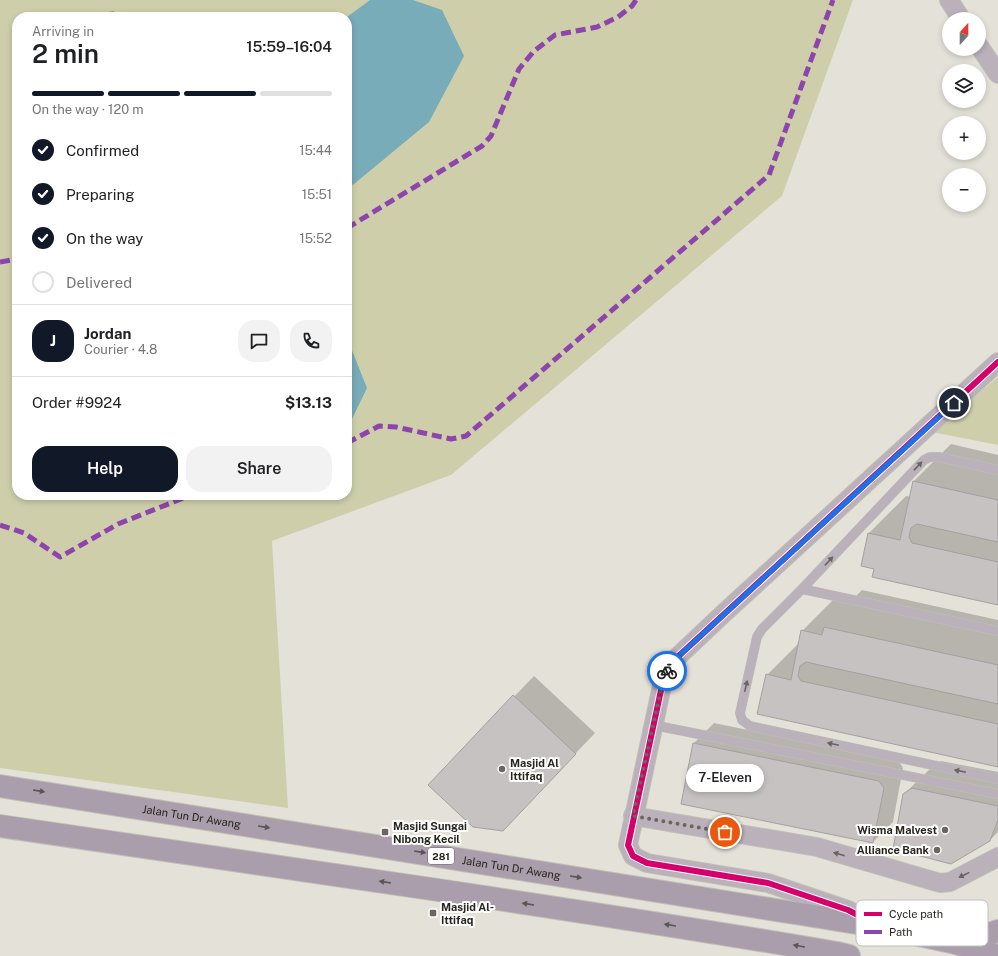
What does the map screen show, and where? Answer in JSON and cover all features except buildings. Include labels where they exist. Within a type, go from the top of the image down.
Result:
[{"type":"main road","name":"Jalan Tun Dr Awang","points":[[0,786],[856,923]]},
{"type":"main road","points":[[0,826],[140,845],[754,938],[849,956]]},
{"type":"main road","points":[[988,934],[998,931]]},
{"type":"main road","name":"Jalan Tun Dr Awang","points":[[966,946],[998,956]]},
{"type":"street","points":[[949,0],[957,12]]},
{"type":"street","points":[[986,56],[998,74]]},
{"type":"street","points":[[856,914],[848,910],[768,883],[648,863],[633,856],[628,845],[664,676],[671,663],[998,362]]},
{"type":"street","points":[[633,816],[817,847],[940,883],[950,882],[998,857]]},
{"type":"lane","points":[[998,470],[939,457],[930,457],[924,460],[762,629],[757,636],[740,713],[742,720],[750,726],[998,779]]},
{"type":"lane","points":[[802,589],[998,631]]},
{"type":"lane","points":[[653,725],[998,794]]},
{"type":"green space","points":[[0,0],[853,0],[782,196],[451,475],[272,541],[288,808],[0,768]]},
{"type":"green space","points":[[998,377],[998,445],[932,432]]},
{"type":"water","points":[[370,0],[413,0],[442,10],[464,56],[429,122],[352,185],[352,13]]},
{"type":"water","points":[[352,350],[367,388],[352,419]]},
{"type":"marked path","points":[[352,225],[482,146],[491,136],[519,69],[534,51],[555,35],[597,27],[618,17],[632,6],[636,0]]},
{"type":"marked path","points":[[352,440],[379,426],[396,427],[451,439],[466,436],[769,175],[833,0]]},
{"type":"marked path","points":[[0,262],[12,260]]},
{"type":"marked path","points":[[0,525],[24,533],[60,557],[118,524],[178,500]]},
{"type":"cycle path","points":[[856,914],[848,910],[768,883],[647,863],[633,856],[628,845],[664,676],[671,663],[998,362]]},
{"type":"way so far","points":[[667,671],[664,676],[633,816],[725,832]]},
{"type":"place","name":"Masjid Al Ittifaq","points":[[502,769]]},
{"type":"place","name":"Wisma Malvest","points":[[945,830]]},
{"type":"place","name":"Masjid Sungai Nibong Kecil","points":[[385,832]]},
{"type":"place","name":"7-Eleven","points":[[725,832]]},
{"type":"place","name":"Alliance Bank","points":[[937,850]]},
{"type":"place","name":"Masjid Al- Ittifaq","points":[[433,913]]},
{"type":"route","points":[[667,671],[671,663],[724,613],[954,403]]}]
